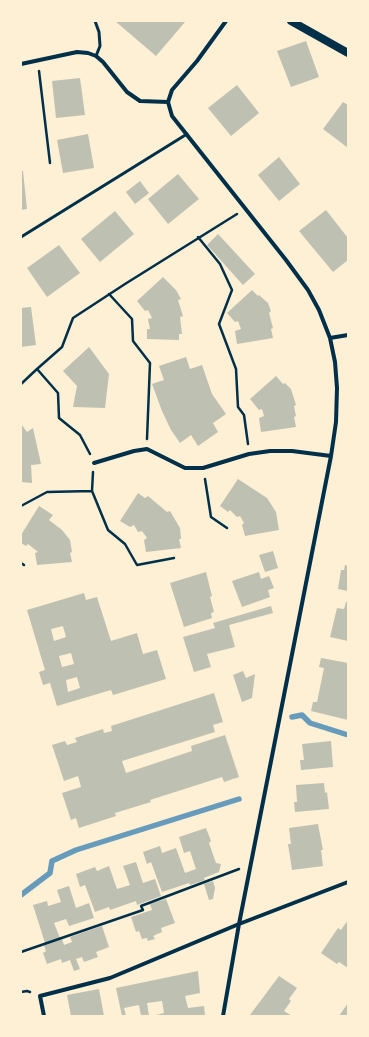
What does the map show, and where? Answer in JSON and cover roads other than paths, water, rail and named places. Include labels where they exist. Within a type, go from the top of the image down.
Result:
[{"type":"main road","points":[[291,21],[348,53]]},
{"type":"street","points":[[223,1016],[239,924],[331,456],[336,422],[337,388],[335,362],[330,338],[319,310],[308,290],[246,208],[172,116],[168,102],[172,90],[197,61],[226,21]]},
{"type":"street","points":[[21,64],[77,52],[88,53],[96,56],[103,62],[127,92],[140,101],[168,102]]},
{"type":"street","points":[[330,338],[348,334]]},
{"type":"street","points":[[94,463],[134,451],[147,449],[185,468],[203,468],[249,454],[270,451],[292,451],[331,456]]},
{"type":"street","points":[[44,1016],[40,996],[110,978],[239,924],[348,882]]},
{"type":"lane","points":[[95,21],[99,32],[100,46],[96,56]]},
{"type":"lane","points":[[21,237],[187,134]]},
{"type":"waterway","points":[[292,717],[302,715],[310,723],[348,735]]},
{"type":"waterway","points":[[21,895],[50,873],[52,861],[76,850],[239,799]]}]
